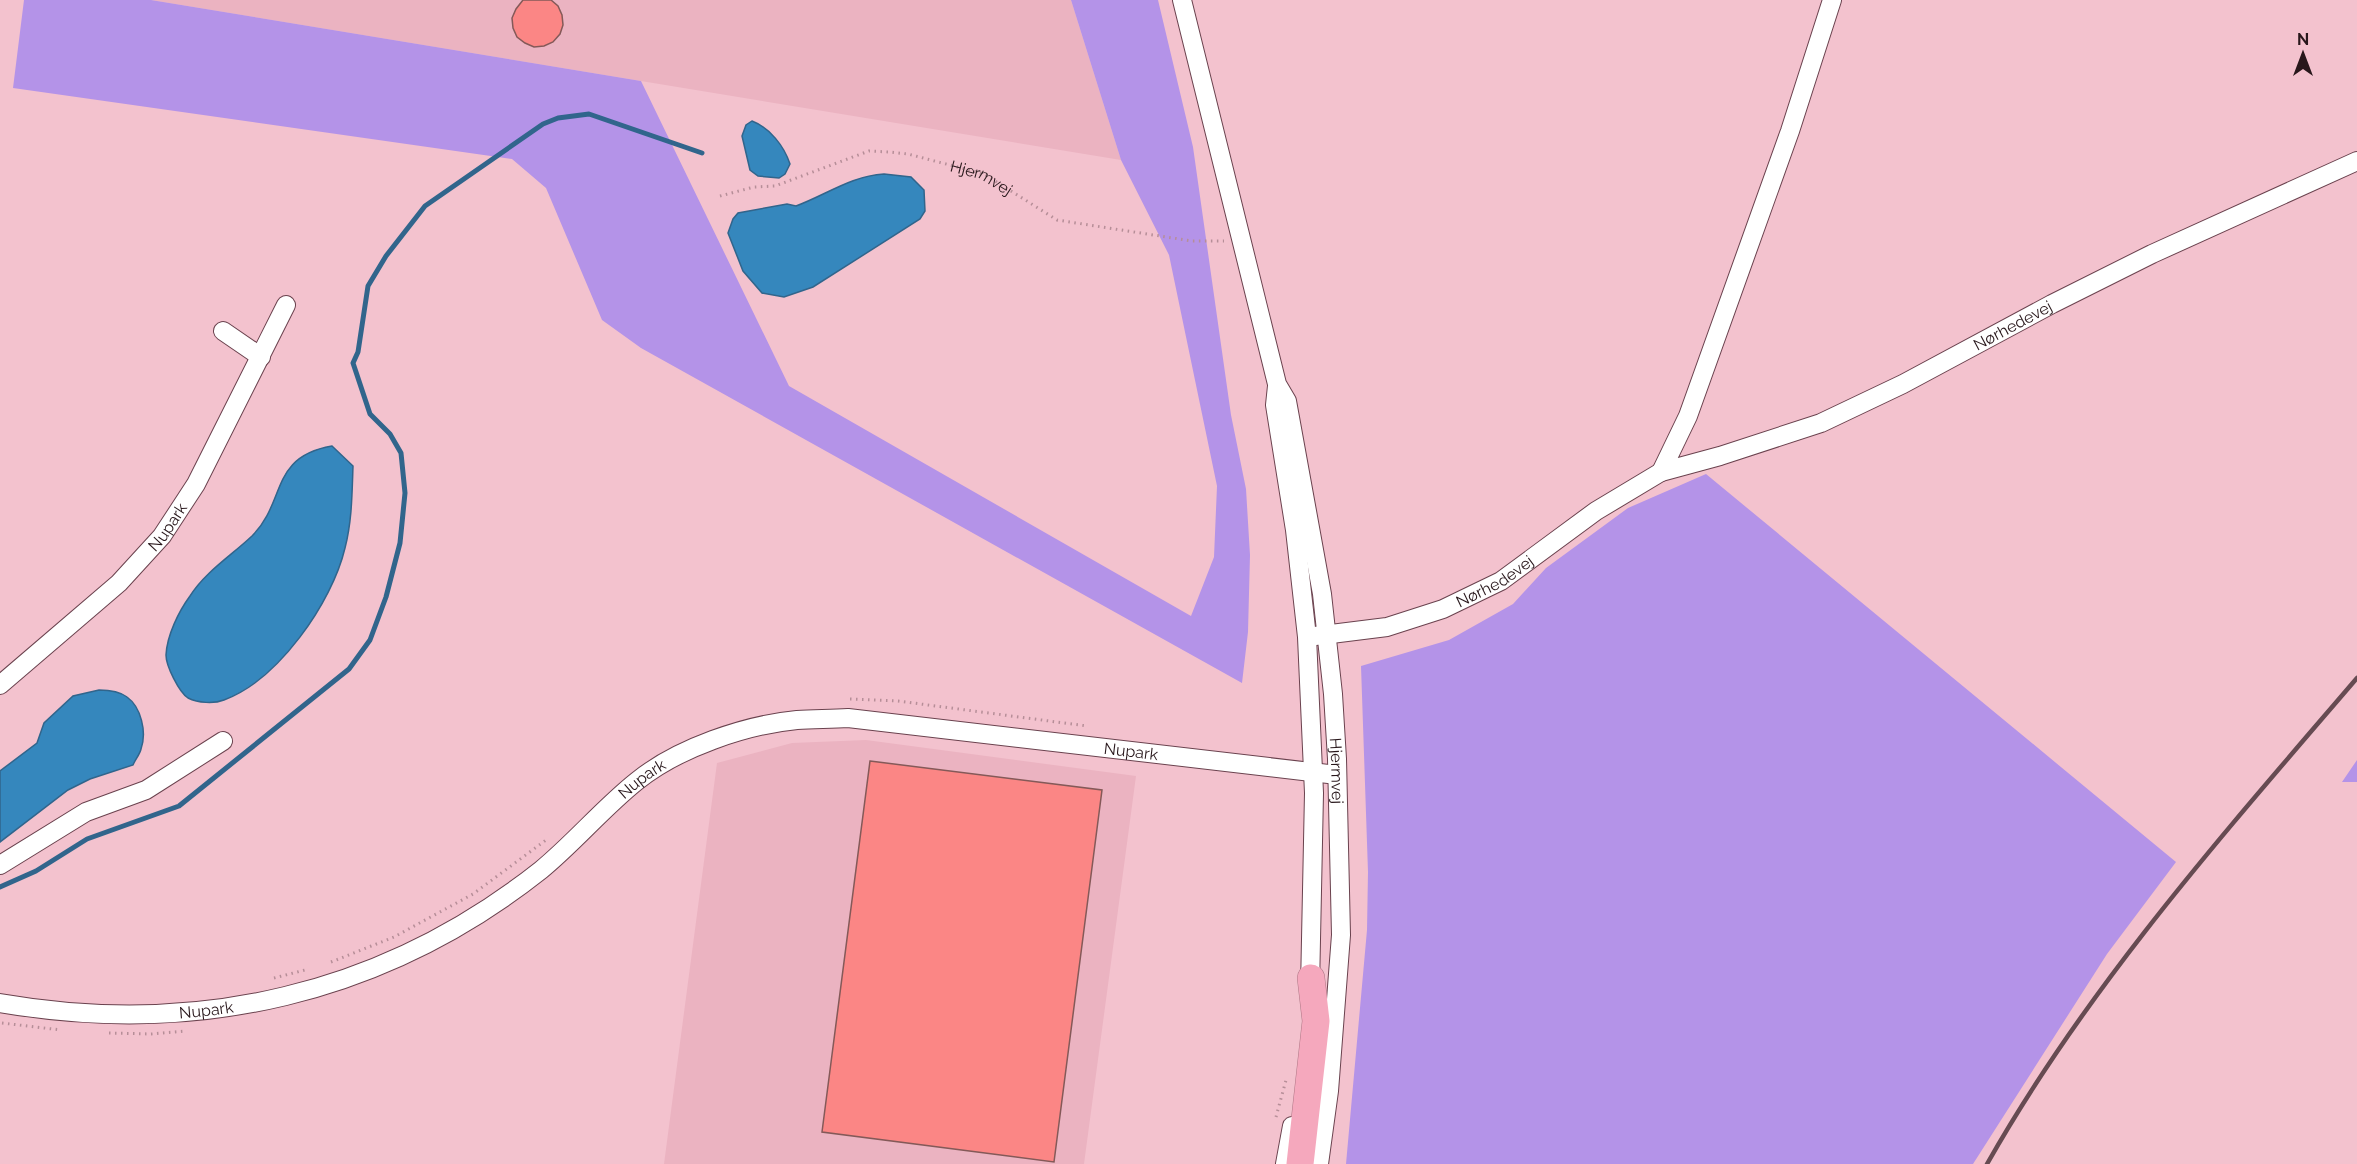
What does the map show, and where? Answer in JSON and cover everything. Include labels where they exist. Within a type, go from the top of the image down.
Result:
[{"type":"highway","points":[[1300,1164],[1316,1021],[1311,978]]},
{"type":"street","name":"Hjermvej","points":[[1182,0],[1277,384],[1287,401],[1315,549],[1327,634],[1337,775],[1341,935],[1329,1091],[1319,1164]]},
{"type":"street","points":[[1661,472],[1692,405],[1790,131],[1832,0]]},
{"type":"street","name":"Nørhedevej","points":[[1307,637],[1387,627],[1443,609],[1501,581],[1596,511],[1661,472],[1720,456],[1821,423],[1903,384],[2132,264],[2357,161]]},
{"type":"street","name":"Nupark","points":[[0,685],[119,583],[162,536],[196,484],[286,305]]},
{"type":"street","points":[[223,331],[261,357]]},
{"type":"street","name":"Hjermvej","points":[[1277,384],[1275,405],[1295,530],[1307,637],[1314,772],[1311,978],[1302,1071],[1285,1164]]},
{"type":"street","name":"Nupark","points":[[0,1003],[79,1013],[150,1014],[223,1009],[269,1001],[319,988],[401,958],[476,916],[541,870],[638,780],[663,765],[703,744],[745,730],[795,720],[848,718],[1337,775]]},
{"type":"street","points":[[0,865],[86,812],[146,790],[223,741]]},
{"type":"path","name":"Hjermvej","points":[[720,195],[754,187],[775,186],[869,151],[889,152],[908,154],[984,174],[1056,220],[1192,241],[1218,243],[1240,238]]},
{"type":"path","points":[[846,699],[898,702],[1098,728]]},
{"type":"path","points":[[328,963],[394,937],[473,894],[553,833]]},
{"type":"path","points":[[266,980],[307,969]]},
{"type":"path","points":[[0,1023],[65,1031]]},
{"type":"path","points":[[108,1033],[151,1034],[193,1030]]},
{"type":"path","points":[[1276,1117],[1288,1071]]},
{"type":"shaded area","points":[[24,0],[151,0],[641,81],[789,386],[1191,616],[1214,557],[1217,486],[1169,255],[1121,160],[1071,0],[1158,0],[1193,147],[1231,415],[1246,489],[1250,555],[1248,632],[1242,683],[641,348],[602,320],[546,188],[512,159],[13,88]]},
{"type":"shaded area","points":[[151,0],[1071,0],[1121,160],[641,81]]},
{"type":"shaded area","points":[[1706,474],[2176,862],[2107,954],[1973,1164],[1346,1164],[1367,930],[1368,872],[1361,666],[1449,640],[1513,604],[1546,568],[1628,508]]},
{"type":"shaded area","points":[[866,740],[1136,776],[1084,1164],[664,1164],[717,763],[792,743]]},
{"type":"shaded area","points":[[2357,760],[2357,782],[2342,782]]},
{"type":"water","points":[[752,121],[770,133],[780,144],[787,157],[790,164],[785,174],[779,178],[758,176],[750,170],[742,136],[746,125]]},
{"type":"water","points":[[884,174],[911,177],[924,190],[925,211],[920,219],[813,287],[784,297],[762,293],[743,271],[728,233],[738,213],[787,204],[796,206],[861,178]]},
{"type":"water","points":[[332,446],[353,466],[350,518],[345,548],[338,570],[315,615],[283,658],[264,676],[244,690],[216,702],[201,702],[188,698],[174,678],[166,655],[171,631],[182,609],[203,579],[252,536],[263,523],[288,470],[298,460],[312,452]]},
{"type":"water","points":[[99,690],[114,691],[124,695],[132,701],[139,713],[142,720],[143,742],[133,765],[90,779],[68,790],[0,842],[0,771],[37,743],[44,723],[73,696]]},
{"type":"building","points":[[523,0],[551,0],[558,6],[563,25],[560,34],[553,42],[534,47],[517,37],[512,18]]},
{"type":"building","points":[[870,761],[1102,790],[1054,1162],[822,1132]]},
{"type":"waterway","points":[[0,887],[36,871],[87,839],[179,806],[349,669],[370,640],[386,597],[400,543],[405,493],[401,453],[390,434],[370,414],[353,363],[358,352],[368,286],[386,256],[425,206],[543,124],[558,118],[589,114],[702,153]]},
{"type":"railway","points":[[1987,1164],[2068,1035],[2113,973],[2208,853],[2357,678]]}]
